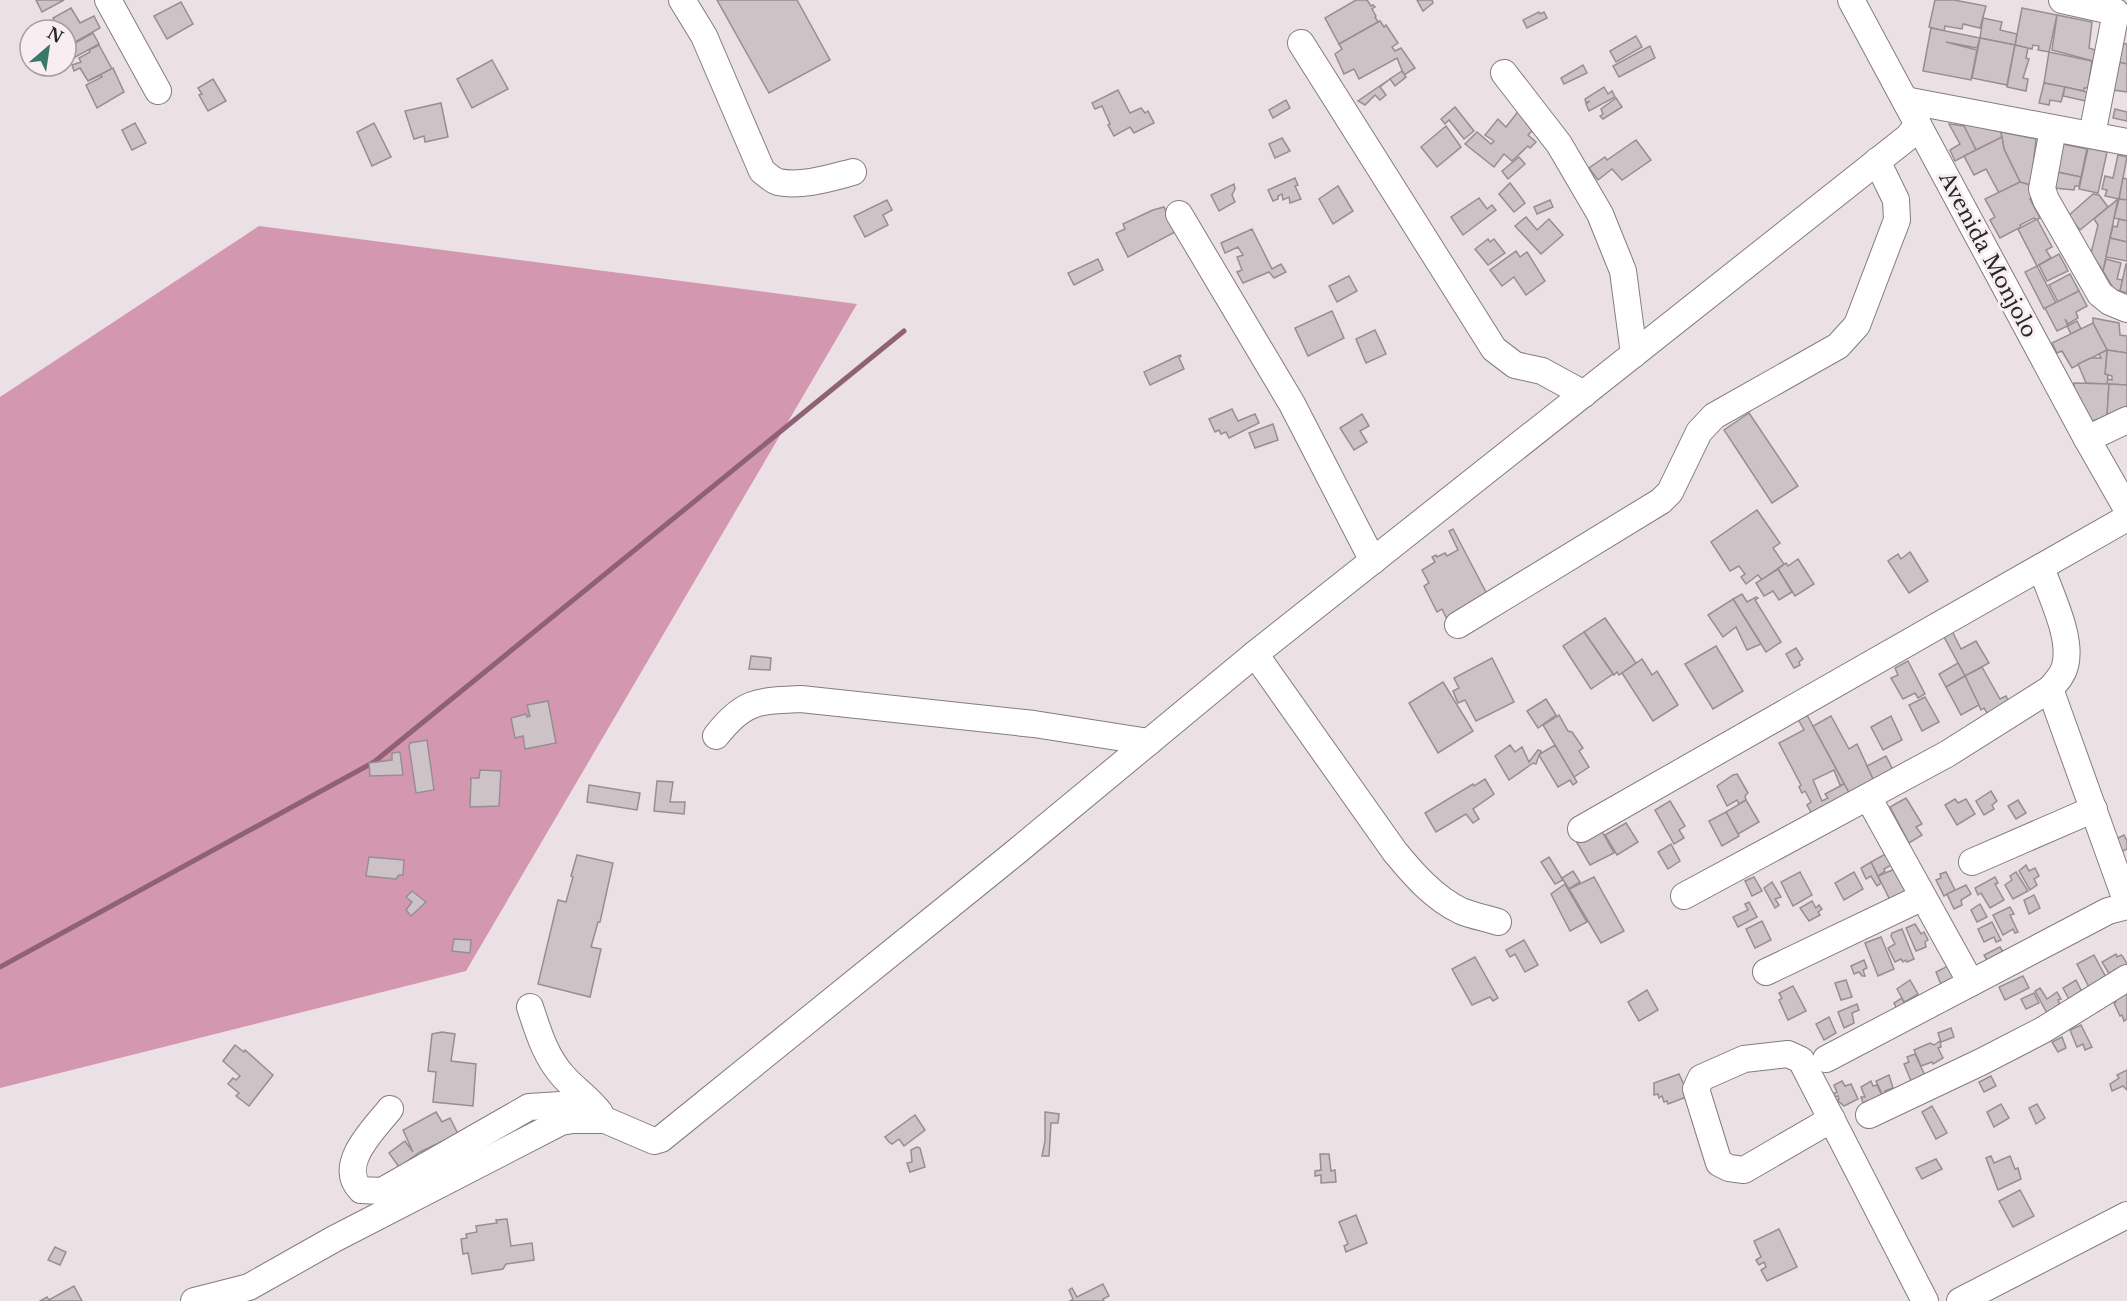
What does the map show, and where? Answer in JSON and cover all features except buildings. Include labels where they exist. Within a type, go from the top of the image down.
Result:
[{"type":"street","points":[[108,0],[158,91]]},
{"type":"street","points":[[682,0],[704,36],[762,171],[775,182],[795,183],[826,179],[852,172]]},
{"type":"street","name":"Avenida Monjolo","points":[[1851,0],[2127,509]]},
{"type":"street","points":[[2062,0],[2122,13],[2092,135]]},
{"type":"street","points":[[1300,43],[1494,349],[1515,365],[1542,371],[1584,394]]},
{"type":"street","points":[[1504,73],[1559,144],[1600,214],[1623,271],[1634,354]]},
{"type":"street","points":[[1905,100],[2127,142]]},
{"type":"street","points":[[390,1109],[370,1134],[352,1165],[355,1184],[361,1190],[382,1191],[529,1107],[561,1105],[601,1114],[654,1141],[661,1139],[1254,654],[1908,137],[1918,124]]},
{"type":"street","points":[[2053,129],[2042,189],[2046,200],[2100,294],[2110,302],[2127,309]]},
{"type":"street","points":[[1458,625],[1661,501],[1670,492],[1699,432],[1714,416],[1838,346],[1857,325],[1897,220],[1896,200],[1877,161]]},
{"type":"street","points":[[1179,214],[1292,404],[1373,561]]},
{"type":"street","points":[[2087,439],[2127,420]]},
{"type":"street","points":[[1581,829],[2127,518]]},
{"type":"street","points":[[1684,896],[1947,753],[2050,689],[2061,677],[2066,665],[2066,646],[2064,632],[2041,567]]},
{"type":"street","points":[[1254,654],[1395,852],[1416,877],[1441,900],[1456,908],[1498,921]]},
{"type":"street","points":[[1826,1059],[2108,911],[2127,904],[2050,689]]},
{"type":"street","points":[[716,736],[730,717],[744,708],[769,700],[801,699],[1034,724],[1149,742]]},
{"type":"street","points":[[1868,797],[1971,983]]},
{"type":"street","points":[[1972,862],[2094,809]]},
{"type":"street","points":[[1766,972],[1923,897]]},
{"type":"street","points":[[1869,1115],[2043,1030],[2127,978]]},
{"type":"street","points":[[530,1007],[551,1060],[564,1077],[582,1092],[601,1114]]},
{"type":"street","points":[[1832,1119],[1744,1170],[1729,1168],[1719,1163],[1696,1089],[1701,1078],[1744,1059],[1788,1054],[1801,1060],[1832,1119],[1924,1301]]},
{"type":"street","points":[[194,1301],[249,1287],[334,1239],[561,1122],[601,1114]]},
{"type":"street","points":[[1960,1301],[2127,1215]]},
{"type":"shaded area","points":[[259,226],[857,304],[466,971],[0,1088],[0,397]]},
{"type":"waterway","points":[[0,967],[374,762],[904,331]]}]
